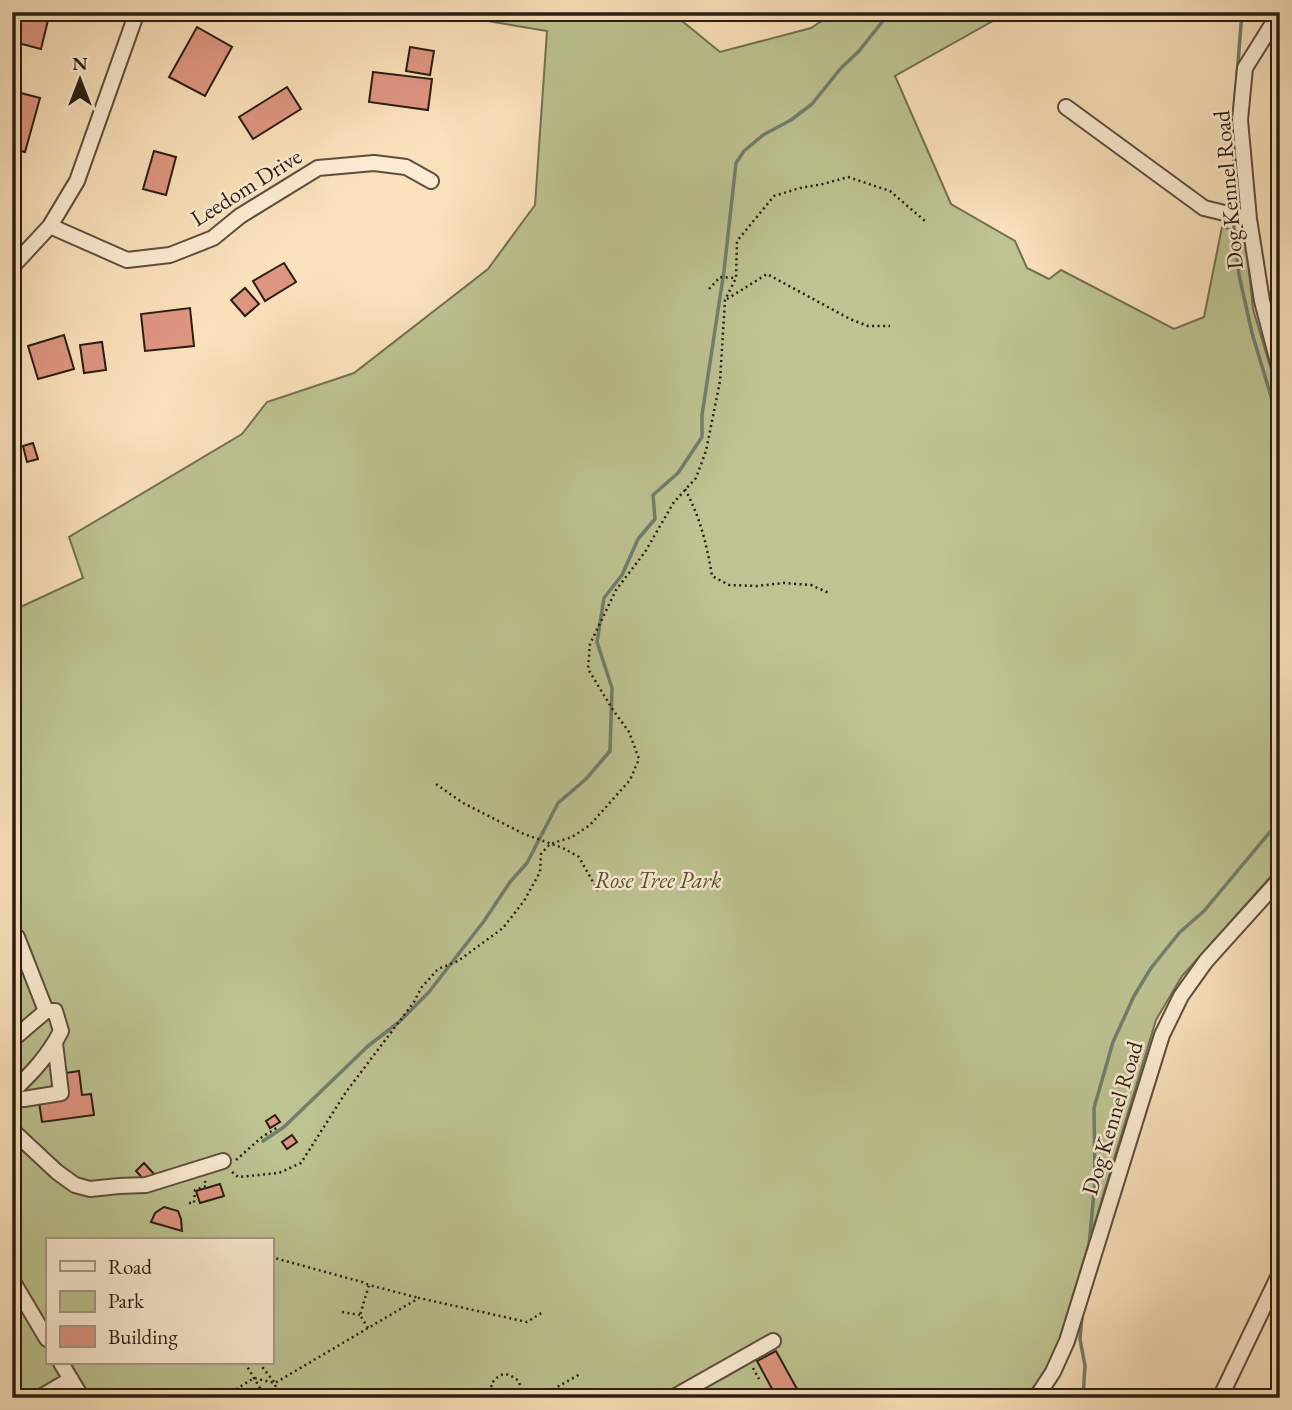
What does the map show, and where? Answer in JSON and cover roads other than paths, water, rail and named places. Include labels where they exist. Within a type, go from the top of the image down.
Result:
[{"type":"street","points":[[12,267],[50,226],[77,180],[137,12]]},
{"type":"street","name":"Dog Kennel Road","points":[[1280,12],[1245,68],[1240,120],[1262,300],[1280,370]]},
{"type":"street","points":[[1066,107],[1204,208],[1250,219]]},
{"type":"street","name":"Leedom Drive","points":[[50,226],[127,260],[170,255],[213,238],[240,216],[318,167],[374,163],[405,167],[431,180]]},
{"type":"street","name":"Dog Kennel Road","points":[[1036,1398],[1054,1372],[1067,1342],[1162,1035],[1181,996],[1206,961],[1280,879]]},
{"type":"street","points":[[17,937],[46,1011]]},
{"type":"street","points":[[12,1040],[46,1011],[55,1011],[61,1031],[55,1043],[36,1068],[12,1092]]},
{"type":"street","points":[[12,1099],[61,1093],[55,1043]]},
{"type":"street","points":[[12,1130],[57,1172],[75,1185],[90,1189],[146,1185],[200,1168],[226,1164]]},
{"type":"street","points":[[1220,1398],[1279,1277]]},
{"type":"street","points":[[12,1280],[46,1337]]},
{"type":"street","points":[[672,1398],[773,1341]]},
{"type":"street","points":[[62,1364],[82,1398]]},
{"type":"street","points":[[39,1398],[71,1379]]},
{"type":"waterway","points":[[263,1141],[284,1127],[429,992],[527,863],[558,803],[586,779],[610,751],[612,688],[597,642],[604,598],[622,575],[638,539],[655,519],[653,495],[678,473],[702,437],[702,415],[724,271],[736,163],[744,151],[763,135],[791,120],[812,104],[890,12]]},
{"type":"waterway","points":[[1235,102],[1242,12]]},
{"type":"waterway","points":[[1233,211],[1234,131]]},
{"type":"waterway","points":[[1233,218],[1239,275],[1252,333],[1273,403],[1280,416]]},
{"type":"waterway","points":[[1089,1246],[1095,1181],[1094,1108],[1113,1042],[1134,996],[1151,968],[1180,932],[1204,911],[1280,820]]},
{"type":"waterway","points":[[1082,1316],[1080,1339],[1085,1366],[1083,1398]]},
{"type":"park label","name":"Rose Tree Park","points":[[658,880]]}]
